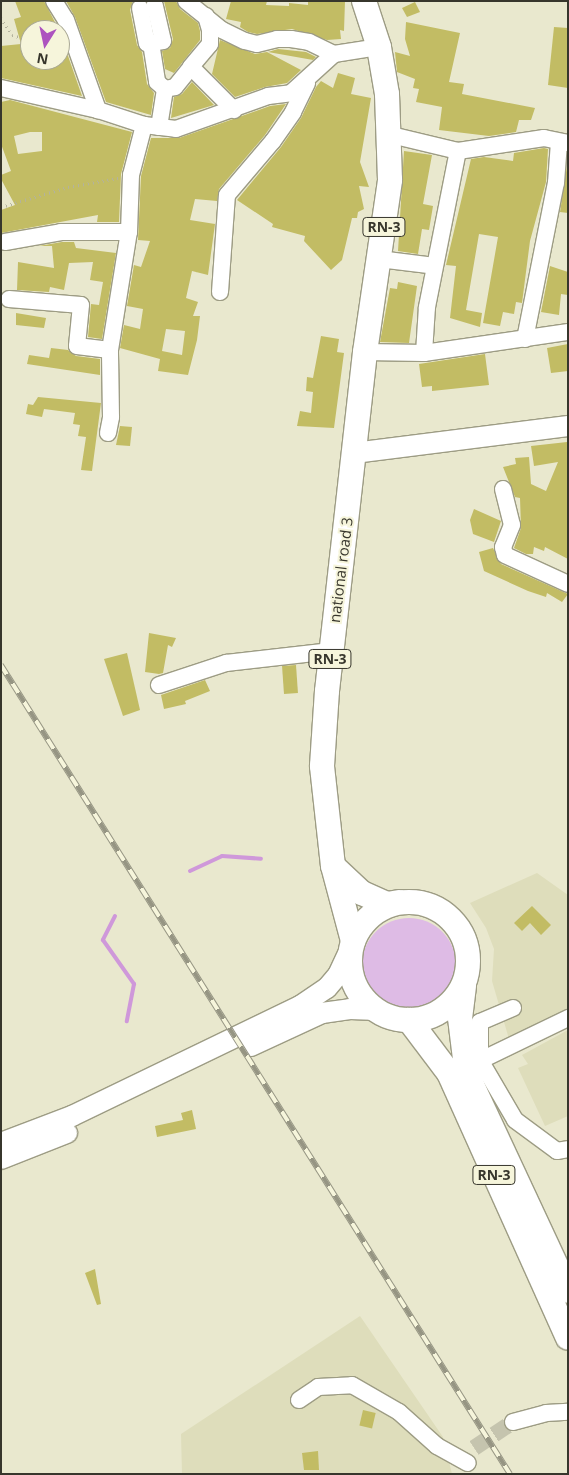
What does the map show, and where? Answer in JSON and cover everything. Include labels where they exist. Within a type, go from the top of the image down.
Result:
[{"type":"highway","name":"RN-3","points":[[354,453],[365,352],[390,180],[386,94],[379,46],[364,1]]},
{"type":"highway","name":"national road 3","points":[[332,866],[322,766],[331,651],[354,453]]},
{"type":"highway","name":"RN-3","points":[[332,866],[352,944]]},
{"type":"highway","points":[[332,866],[362,893],[387,904],[399,902],[420,903],[434,908],[456,924],[466,942],[469,963],[464,983],[448,1006],[423,1018],[409,1020],[377,1010],[360,993],[354,982],[352,944],[359,930],[376,912],[399,902]]},
{"type":"highway","name":"RN-3","points":[[464,983],[460,1018],[473,1064],[472,1085],[568,1291]]},
{"type":"highway","name":"RN-3","points":[[409,1020],[449,1073],[568,1338]]},
{"type":"main road","points":[[354,453],[568,426]]},
{"type":"main road","points":[[1,1144],[79,1113],[300,1006],[327,988],[338,975],[352,944]]},
{"type":"main road","points":[[1,1159],[76,1129],[322,1013],[350,1009],[377,1010]]},
{"type":"street","points":[[54,1],[66,20],[98,110]]},
{"type":"street","points":[[186,1],[222,30],[245,41],[257,44],[277,38],[291,39],[309,42],[334,54]]},
{"type":"street","points":[[148,4],[147,43],[151,43],[157,82],[165,89],[175,88],[210,44],[210,30],[206,16]]},
{"type":"street","points":[[1,88],[98,110],[152,126],[176,129],[234,110],[268,96],[291,93],[309,79],[334,54],[379,46]]},
{"type":"street","points":[[191,67],[234,110]]},
{"type":"street","points":[[220,292],[227,195],[273,141],[293,112],[309,79]]},
{"type":"street","points":[[108,433],[111,417],[110,350],[129,232],[131,175],[152,126],[165,89]]},
{"type":"street","points":[[387,134],[458,151],[544,138],[563,143],[525,339]]},
{"type":"street","points":[[424,353],[435,266],[458,151]]},
{"type":"street","points":[[5,242],[61,232],[129,232]]},
{"type":"street","points":[[379,259],[435,266]]},
{"type":"street","points":[[9,299],[82,305],[76,346],[110,350]]},
{"type":"street","points":[[365,352],[424,353],[568,332]]},
{"type":"street","points":[[503,490],[512,525],[502,547],[505,555],[568,584]]},
{"type":"street","points":[[159,685],[226,663],[331,651]]},
{"type":"street","points":[[513,1008],[480,1022],[473,1064],[515,1120],[557,1152],[568,1149]]},
{"type":"street","points":[[473,1064],[568,1018]]},
{"type":"street","points":[[299,1400],[318,1388],[352,1386],[399,1412],[436,1446],[470,1462]]},
{"type":"street","points":[[513,1422],[546,1412],[568,1412]]},
{"type":"path","points":[[1,18],[12,36],[20,38]]},
{"type":"path","points":[[1,207],[68,187],[131,175]]},
{"type":"shaded area","points":[[537,873],[568,895],[568,1009],[509,1039],[492,981],[494,949],[486,928],[470,903]]},
{"type":"shaded area","points":[[409,918],[427,922],[442,932],[452,947],[456,965],[452,983],[442,998],[427,1008],[409,1012],[391,1008],[376,998],[366,983],[362,965],[366,947],[376,932],[391,922]]},
{"type":"shaded area","points":[[568,1030],[568,1116],[545,1126],[518,1068],[528,1064],[522,1055]]},
{"type":"shaded area","points":[[360,1316],[443,1437],[452,1474],[182,1474],[181,1434]]},
{"type":"building","points":[[15,1],[44,1],[54,20],[20,20],[20,40],[14,19],[21,17]]},
{"type":"building","points":[[66,1],[133,1],[130,10],[137,45],[142,52],[147,84],[154,93],[151,115],[106,102],[75,17]]},
{"type":"building","points":[[164,1],[176,1],[180,9],[198,23],[200,31],[200,40],[174,73],[165,69],[162,51],[170,48],[173,39]]},
{"type":"building","points":[[231,1],[267,1],[266,5],[289,6],[289,3],[308,5],[308,1],[345,1],[344,31],[340,30],[341,39],[327,40],[292,29],[257,34],[248,32],[240,27],[241,22],[226,19]]},
{"type":"building","points":[[415,2],[420,12],[407,17],[402,8]]},
{"type":"building","points":[[406,22],[460,33],[449,82],[464,84],[462,94],[535,108],[531,120],[519,120],[516,132],[489,136],[439,130],[442,107],[416,102],[419,89],[413,88],[415,79],[397,72],[395,52],[410,56],[405,39]]},
{"type":"building","points":[[554,27],[568,28],[568,88],[548,85]]},
{"type":"building","points":[[220,40],[255,54],[267,52],[301,70],[287,83],[265,87],[235,97],[212,74]]},
{"type":"building","points":[[20,44],[20,70],[70,70],[70,62],[82,96],[1,78],[1,46]]},
{"type":"building","points":[[278,49],[306,52],[316,57],[313,60],[268,52]]},
{"type":"building","points":[[338,73],[355,78],[351,94],[371,98],[360,162],[369,187],[359,186],[364,209],[358,212],[357,218],[352,218],[342,260],[331,270],[304,241],[305,236],[272,227],[273,224],[237,200],[281,147],[301,118],[316,87],[321,81],[333,88]]},
{"type":"building","points":[[192,82],[214,105],[171,118],[174,97],[182,94]]},
{"type":"building","points":[[10,100],[132,132],[121,174],[119,222],[97,222],[98,215],[1,233],[1,210],[15,205],[1,179],[1,175],[11,171],[1,144],[1,102]],"holes":[[[30,132],[42,132],[42,151],[18,154],[14,136]]]},
{"type":"building","points":[[286,104],[265,135],[219,189],[217,201],[195,199],[190,220],[215,224],[208,275],[192,271],[186,298],[198,302],[193,316],[200,316],[197,340],[188,375],[158,371],[160,359],[120,348],[124,325],[140,329],[143,309],[127,306],[134,265],[141,267],[150,241],[138,240],[141,176],[151,138],[179,138],[270,106]],"holes":[[[166,329],[185,331],[182,355],[162,351]]]},
{"type":"building","points":[[548,149],[546,182],[530,241],[522,303],[516,302],[514,314],[503,312],[500,326],[483,323],[498,237],[479,234],[466,310],[482,313],[480,327],[450,318],[456,266],[446,265],[471,159],[484,157],[513,161],[514,153]]},
{"type":"building","points":[[404,151],[432,155],[423,204],[433,206],[429,230],[422,229],[418,254],[398,251]]},
{"type":"building","points":[[568,159],[568,213],[560,212]]},
{"type":"building","points":[[74,242],[76,248],[116,253],[102,339],[88,337],[91,304],[99,305],[103,282],[90,280],[93,262],[69,263],[64,290],[50,287],[49,292],[17,290],[18,262],[54,268],[52,246],[39,246]]},
{"type":"building","points":[[550,266],[568,272],[568,295],[561,294],[559,315],[541,312]]},
{"type":"building","points":[[398,282],[417,286],[409,343],[380,342],[390,288],[397,289]]},
{"type":"building","points":[[16,313],[46,318],[44,328],[16,325]]},
{"type":"building","points":[[321,336],[339,339],[337,352],[344,353],[334,428],[297,426],[300,411],[311,413],[313,392],[306,391],[307,377],[313,378]]},
{"type":"building","points":[[568,344],[568,371],[551,373],[547,348]]},
{"type":"building","points":[[51,348],[68,350],[76,356],[100,359],[100,375],[27,364],[29,355],[49,358]]},
{"type":"building","points":[[485,354],[489,385],[432,391],[432,386],[422,387],[419,364]]},
{"type":"building","points":[[38,397],[101,403],[92,471],[81,470],[86,437],[78,436],[80,425],[73,424],[75,413],[44,409],[42,417],[26,414],[28,404],[33,405]]},
{"type":"building","points":[[120,426],[132,427],[130,446],[116,445]]},
{"type":"building","points":[[568,439],[568,559],[545,547],[544,551],[534,547],[533,554],[526,554],[514,548],[521,528],[520,498],[515,497],[503,467],[516,464],[515,458],[529,457],[531,484],[546,491],[558,462],[534,466],[531,446],[567,442]]},
{"type":"building","points":[[474,509],[501,521],[494,542],[473,534],[470,520]]},
{"type":"building","points":[[493,548],[501,564],[568,594],[562,602],[547,593],[546,597],[528,591],[484,571],[479,552]]},
{"type":"building","points":[[149,633],[176,638],[172,647],[168,645],[163,673],[145,672]]},
{"type":"building","points":[[127,653],[140,710],[123,716],[104,659]]},
{"type":"building","points":[[296,665],[298,693],[284,694],[282,666]]},
{"type":"building","points":[[205,680],[210,691],[185,701],[186,704],[164,709],[161,695]]},
{"type":"building","points":[[532,906],[551,925],[541,935],[530,923],[522,931],[514,923]]},
{"type":"building","points":[[192,1110],[196,1129],[157,1137],[155,1126],[183,1120],[181,1113]]},
{"type":"building","points":[[95,1269],[101,1304],[97,1305],[85,1273]]},
{"type":"building","points":[[363,1410],[376,1413],[372,1429],[359,1426]]},
{"type":"building","points":[[318,1451],[319,1470],[304,1470],[302,1453]]},
{"type":"waterway","points":[[190,871],[222,856],[261,859]]},
{"type":"waterway","points":[[115,916],[103,940],[134,984],[127,1021]]},
{"type":"tunnel","points":[[474,1448],[513,1422]]},
{"type":"railway","points":[[1,665],[510,1474]]}]
